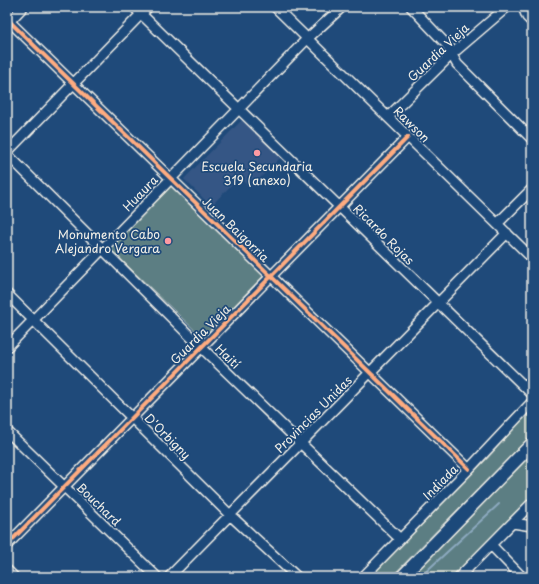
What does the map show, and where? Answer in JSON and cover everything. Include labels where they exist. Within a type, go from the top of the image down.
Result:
[{"type":"main road","points":[[402,577],[532,444]]},
{"type":"street","points":[[8,22],[23,7]]},
{"type":"street","name":"Ricardo Rojas","points":[[134,7],[532,394]]},
{"type":"street","points":[[7,153],[148,7]]},
{"type":"street","name":"Rawson","points":[[275,7],[532,258]]},
{"type":"street","name":"Huaura","points":[[7,347],[239,109],[342,7]]},
{"type":"street","points":[[411,7],[446,44],[457,64],[532,140]]},
{"type":"street","name":"Guardia Vieja","points":[[388,117],[452,54],[507,7]]},
{"type":"street","points":[[523,7],[527,16],[532,22]]},
{"type":"street","name":"Juan Baigorria","points":[[8,22],[469,469]]},
{"type":"street","name":"Guardia Vieja","points":[[7,545],[132,416],[408,137]]},
{"type":"street","name":"Haití","points":[[7,153],[201,347],[400,539]]},
{"type":"street","points":[[497,224],[532,188]]},
{"type":"street","name":"Provincias Unidas","points":[[169,577],[507,234]]},
{"type":"street","name":"D'Orbigny","points":[[7,294],[132,416],[230,515],[297,577]]},
{"type":"street","name":"Indiada","points":[[363,577],[469,469],[532,402]]},
{"type":"street","name":"Bouchard","points":[[7,431],[157,577]]},
{"type":"street","points":[[459,577],[532,503]]},
{"type":"street","points":[[513,523],[532,526]]},
{"type":"street","points":[[491,545],[522,577]]},
{"type":"street","points":[[7,570],[14,577]]},
{"type":"shaded area","points":[[242,120],[280,158],[250,188],[239,177],[211,206],[184,179]]},
{"type":"green space","points":[[171,186],[264,275],[203,338],[110,249]]},
{"type":"green space","points":[[532,409],[532,434],[391,577],[370,577],[486,460]]},
{"type":"green space","points":[[532,453],[532,499],[454,577],[411,577]]},
{"type":"waterway","points":[[420,577],[499,504]]},
{"type":"cycle path","points":[[7,19],[469,469]]},
{"type":"cycle path","points":[[7,545],[408,137]]},
{"type":"place","name":"Escuela Secundaria 319 (anexo)","points":[[257,153]]},
{"type":"place","name":"Monumento Cabo Alejandro Vergara","points":[[168,241]]}]
